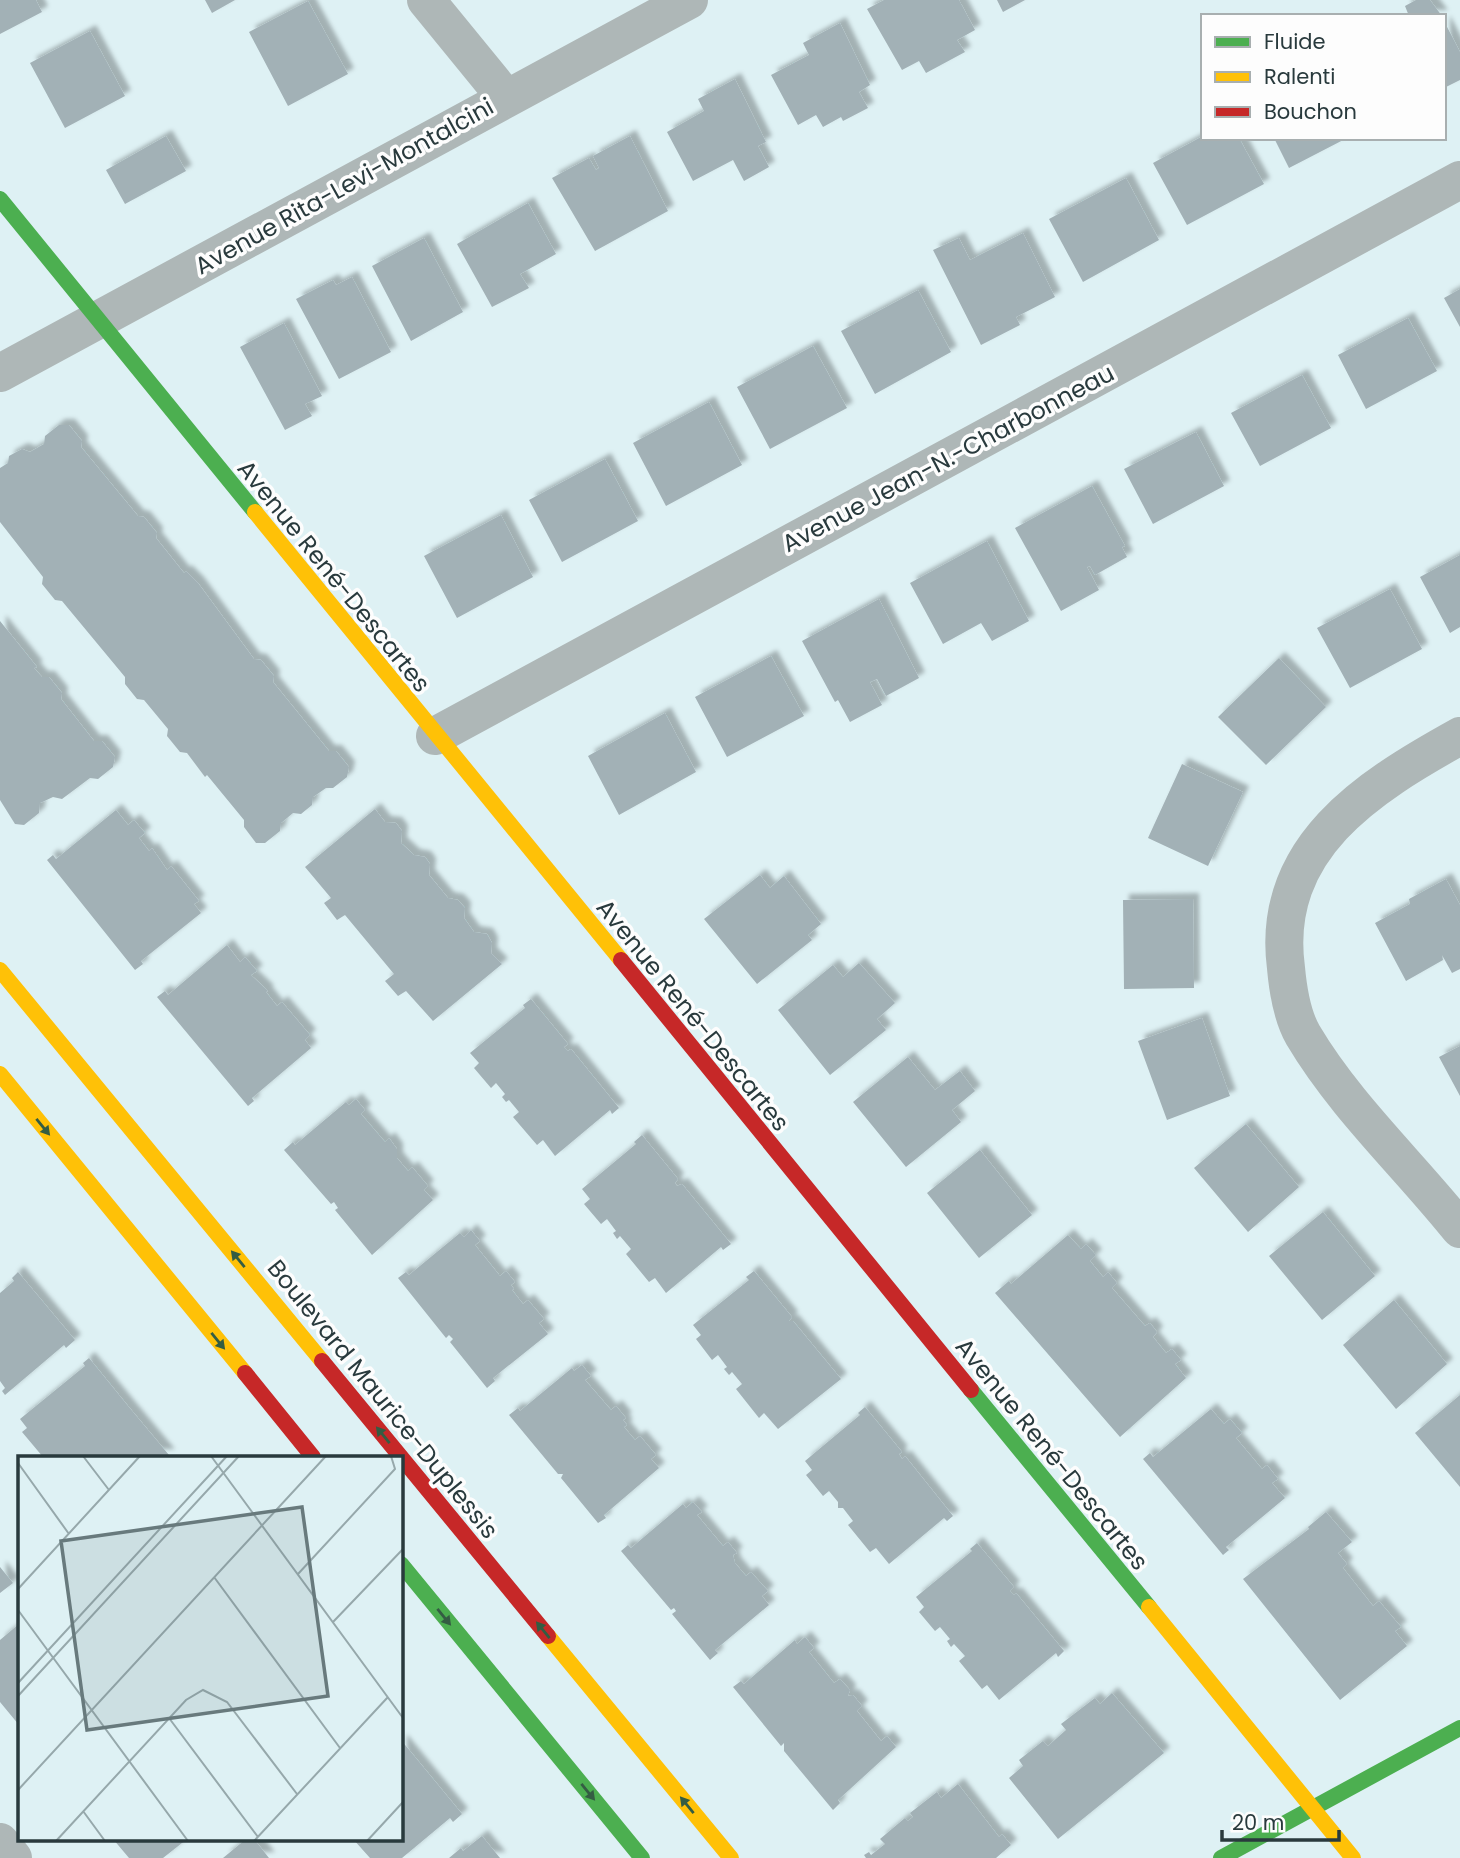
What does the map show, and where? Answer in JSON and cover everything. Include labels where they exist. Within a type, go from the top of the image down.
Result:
[{"type":"street","points":[[426,0],[506,98]]},
{"type":"street","name":"Avenue Rita-Levi-Montalcini","points":[[0,373],[689,0]]},
{"type":"street","name":"Avenue Jean-N.-Charbonneau","points":[[435,736],[1460,180]]},
{"type":"street","name":"Avenue René-Descartes","points":[[0,199],[435,736],[1353,1858]]},
{"type":"street","points":[[1459,1225],[1335,1080],[1302,1033],[1289,992],[1282,942],[1291,891],[1310,853],[1336,822],[1393,773],[1460,736]]},
{"type":"street","name":"Boulevard Maurice-Duplessis","points":[[0,970],[400,1456]]},
{"type":"street","points":[[0,1074],[312,1456]]},
{"type":"street","name":"Boulevard Maurice-Duplessis","points":[[402,1458],[731,1858]]},
{"type":"street","points":[[402,1565],[642,1858]]},
{"type":"street","points":[[1222,1858],[1460,1728]]},
{"type":"street","points":[[0,1842],[13,1858]]},
{"type":"building","points":[[0,0],[36,0],[42,12],[0,34]]},
{"type":"building","points":[[205,0],[235,0],[212,13]]},
{"type":"building","points":[[884,0],[959,0],[975,30],[957,40],[965,52],[926,73],[919,61],[902,70],[867,9]]},
{"type":"building","points":[[997,0],[1025,0],[1003,12]]},
{"type":"building","points":[[1416,0],[1430,0],[1440,14],[1408,14],[1405,6]]},
{"type":"building","points":[[308,1],[348,74],[288,106],[249,32]]},
{"type":"building","points":[[840,23],[870,85],[859,92],[868,108],[843,121],[841,117],[823,127],[816,115],[798,125],[771,75],[809,55],[803,43]]},
{"type":"building","points":[[1446,25],[1460,52],[1460,80],[1446,87]]},
{"type":"building","points":[[90,31],[125,96],[65,128],[30,63]]},
{"type":"building","points":[[735,79],[766,142],[758,146],[769,167],[744,181],[733,160],[693,181],[667,132],[704,111],[698,99]]},
{"type":"building","points":[[166,136],[186,171],[125,204],[106,170]]},
{"type":"building","points":[[630,136],[668,211],[595,251],[552,178],[589,158],[596,170],[599,168],[593,156]]},
{"type":"building","points":[[1201,137],[1201,140],[1240,140],[1264,184],[1187,225],[1153,163]]},
{"type":"building","points":[[1275,140],[1343,140],[1289,168]]},
{"type":"building","points":[[1126,178],[1159,240],[1083,282],[1049,219]]},
{"type":"building","points":[[528,203],[556,254],[520,274],[529,288],[492,307],[457,244]]},
{"type":"building","points":[[1023,233],[1055,297],[1016,317],[1020,325],[981,345],[933,250],[959,238],[970,260]]},
{"type":"building","points":[[424,238],[463,312],[411,341],[372,266]]},
{"type":"building","points":[[352,277],[391,352],[339,379],[296,299],[333,280],[336,285]]},
{"type":"building","points":[[1460,289],[1460,327],[1444,298]]},
{"type":"building","points":[[918,290],[951,352],[875,394],[841,331]]},
{"type":"building","points":[[1408,318],[1437,371],[1366,409],[1338,355]]},
{"type":"building","points":[[284,323],[322,396],[305,404],[312,416],[285,430],[240,347]]},
{"type":"building","points":[[813,346],[847,408],[770,449],[737,387]]},
{"type":"building","points":[[1302,375],[1331,428],[1260,466],[1231,413]]},
{"type":"building","points":[[709,402],[742,465],[666,506],[633,443]]},
{"type":"building","points":[[59,425],[69,425],[82,441],[81,447],[138,516],[144,517],[157,533],[156,538],[184,573],[186,571],[198,583],[254,659],[261,660],[274,676],[273,682],[329,751],[336,751],[349,767],[347,777],[333,788],[326,788],[313,797],[312,805],[301,814],[293,813],[281,823],[280,831],[265,843],[256,843],[244,827],[244,820],[207,775],[205,777],[187,753],[180,752],[167,736],[168,729],[144,700],[137,699],[125,684],[125,677],[62,601],[55,600],[42,584],[43,577],[0,522],[0,468],[8,463],[9,456],[22,449],[30,452],[44,444],[45,436]]},
{"type":"building","points":[[1196,432],[1224,486],[1153,524],[1124,469]]},
{"type":"building","points":[[605,459],[638,521],[562,562],[529,500]]},
{"type":"building","points":[[1092,486],[1125,546],[1122,547],[1127,557],[1095,575],[1090,566],[1087,567],[1099,590],[1061,611],[1015,528]]},
{"type":"building","points":[[501,515],[533,577],[457,618],[424,556]]},
{"type":"building","points":[[987,541],[1029,621],[992,641],[981,623],[943,644],[910,583]]},
{"type":"building","points":[[1460,555],[1460,627],[1450,633],[1420,577]]},
{"type":"building","points":[[1390,589],[1422,649],[1350,688],[1317,628]]},
{"type":"building","points":[[879,599],[919,678],[886,696],[877,679],[870,682],[882,705],[850,722],[838,700],[835,702],[802,641]]},
{"type":"building","points":[[0,621],[37,667],[34,668],[42,677],[49,677],[62,693],[61,699],[94,741],[102,741],[115,757],[113,767],[98,779],[90,778],[62,799],[53,797],[40,803],[39,813],[24,825],[15,824],[0,800]]},
{"type":"building","points":[[771,656],[804,716],[727,757],[695,697]]},
{"type":"building","points":[[1279,658],[1326,707],[1266,765],[1218,717]]},
{"type":"building","points":[[665,713],[696,772],[619,815],[588,756]]},
{"type":"building","points":[[1182,764],[1243,792],[1208,866],[1148,838]]},
{"type":"building","points":[[375,809],[385,822],[396,823],[402,831],[401,843],[414,855],[425,857],[430,864],[429,875],[448,898],[458,900],[465,908],[464,918],[474,932],[487,934],[492,943],[491,953],[502,964],[433,1021],[406,991],[398,996],[385,981],[394,974],[345,915],[337,920],[324,903],[331,898],[305,867]]},
{"type":"building","points":[[116,810],[128,825],[134,820],[145,833],[139,838],[149,851],[152,848],[167,870],[171,866],[199,901],[194,904],[201,913],[141,961],[143,964],[135,970],[47,860],[53,855],[56,859]]},
{"type":"building","points":[[760,875],[770,888],[784,876],[821,924],[808,935],[812,940],[757,984],[704,919]]},
{"type":"building","points":[[1446,879],[1460,905],[1460,969],[1452,973],[1442,955],[1443,960],[1406,981],[1375,923],[1410,904],[1409,899]]},
{"type":"building","points":[[1193,899],[1194,988],[1124,989],[1123,900]]},
{"type":"building","points":[[227,945],[240,962],[245,957],[257,971],[251,975],[268,991],[266,992],[277,1006],[282,1002],[310,1035],[305,1040],[311,1048],[252,1098],[254,1101],[248,1106],[157,997],[165,991],[168,995]]},
{"type":"building","points":[[859,963],[895,1003],[877,1019],[886,1030],[830,1075],[778,1010],[833,965],[843,977]]},
{"type":"building","points":[[531,999],[568,1044],[564,1047],[568,1051],[571,1049],[619,1108],[612,1114],[610,1110],[555,1156],[543,1140],[537,1145],[513,1117],[519,1112],[509,1100],[506,1102],[502,1097],[505,1094],[496,1083],[491,1088],[474,1068],[479,1063],[470,1053],[525,1008],[523,1005]]},
{"type":"building","points":[[1202,1018],[1230,1096],[1167,1120],[1138,1041]]},
{"type":"building","points":[[1460,1046],[1460,1096],[1439,1057]]},
{"type":"building","points":[[908,1057],[935,1090],[960,1071],[975,1091],[952,1110],[961,1122],[906,1167],[853,1102]]},
{"type":"building","points":[[356,1099],[365,1110],[361,1114],[385,1142],[389,1138],[397,1149],[397,1158],[408,1171],[412,1167],[428,1186],[424,1190],[433,1200],[372,1255],[335,1210],[338,1208],[334,1202],[331,1204],[284,1150],[293,1142],[295,1145],[346,1102],[349,1105]]},
{"type":"building","points":[[1246,1124],[1299,1187],[1248,1232],[1194,1168]]},
{"type":"building","points":[[642,1135],[678,1179],[675,1183],[677,1186],[682,1184],[731,1244],[723,1250],[721,1247],[666,1293],[655,1278],[649,1282],[626,1254],[631,1249],[620,1236],[617,1239],[613,1233],[616,1231],[607,1219],[601,1224],[584,1204],[590,1199],[582,1189],[636,1144],[634,1142]]},
{"type":"building","points":[[980,1150],[1032,1215],[979,1258],[927,1193]]},
{"type":"building","points":[[1323,1212],[1375,1276],[1322,1320],[1269,1256]]},
{"type":"building","points":[[471,1230],[480,1241],[475,1245],[500,1276],[506,1271],[515,1282],[511,1285],[514,1289],[512,1290],[523,1304],[528,1300],[544,1319],[539,1323],[548,1334],[493,1378],[495,1381],[487,1388],[450,1342],[453,1339],[449,1335],[446,1338],[398,1278],[406,1272],[409,1275],[460,1233],[464,1237]]},
{"type":"building","points":[[1068,1235],[1081,1249],[1086,1244],[1096,1255],[1090,1261],[1103,1277],[1108,1272],[1117,1283],[1112,1288],[1145,1326],[1150,1323],[1157,1332],[1153,1337],[1166,1353],[1172,1349],[1181,1360],[1175,1364],[1186,1378],[1120,1437],[995,1293],[1009,1281],[1011,1284]]},
{"type":"building","points":[[754,1271],[792,1317],[789,1321],[793,1321],[841,1379],[778,1429],[764,1413],[759,1418],[736,1389],[742,1384],[732,1372],[729,1375],[724,1369],[727,1367],[718,1355],[712,1360],[696,1339],[701,1335],[693,1325],[749,1280],[746,1277]]},
{"type":"building","points":[[18,1272],[75,1340],[66,1348],[64,1345],[5,1395],[2,1391],[5,1388],[0,1381],[0,1293],[14,1281],[12,1278]]},
{"type":"building","points":[[1394,1300],[1447,1364],[1396,1409],[1343,1345]]},
{"type":"building","points":[[89,1358],[169,1455],[42,1456],[22,1432],[27,1428],[20,1419],[85,1366],[83,1363]]},
{"type":"building","points":[[582,1365],[591,1376],[585,1380],[611,1410],[616,1406],[626,1418],[623,1420],[627,1425],[624,1427],[635,1440],[640,1436],[656,1455],[651,1459],[659,1468],[598,1523],[561,1478],[563,1474],[558,1474],[509,1415],[518,1408],[520,1411],[572,1368],[574,1371]]},
{"type":"building","points":[[1460,1395],[1460,1487],[1415,1433]]},
{"type":"building","points":[[865,1407],[902,1452],[899,1454],[902,1459],[905,1456],[953,1516],[947,1521],[944,1518],[889,1564],[876,1548],[870,1552],[848,1525],[853,1521],[843,1508],[838,1508],[838,1502],[829,1491],[823,1496],[806,1475],[812,1470],[805,1461],[860,1415],[858,1413]]},
{"type":"building","points":[[1211,1409],[1224,1424],[1230,1419],[1242,1433],[1236,1438],[1262,1469],[1267,1465],[1278,1479],[1272,1483],[1285,1498],[1226,1547],[1229,1550],[1223,1555],[1143,1459],[1150,1453],[1153,1457]]},
{"type":"building","points":[[693,1502],[702,1512],[697,1515],[723,1546],[728,1542],[737,1553],[733,1555],[735,1563],[746,1576],[751,1572],[768,1591],[762,1596],[769,1605],[715,1650],[718,1653],[710,1660],[672,1614],[676,1611],[674,1608],[671,1610],[621,1551],[628,1545],[631,1548],[683,1504],[686,1508]]},
{"type":"building","points":[[1326,1512],[1352,1542],[1338,1553],[1347,1564],[1343,1568],[1373,1606],[1379,1601],[1401,1627],[1395,1631],[1407,1646],[1340,1700],[1243,1579],[1309,1529],[1308,1527]]},
{"type":"building","points":[[977,1543],[1014,1587],[1010,1591],[1014,1595],[1016,1593],[1064,1651],[1058,1657],[1056,1653],[999,1700],[987,1685],[982,1689],[959,1661],[965,1656],[954,1644],[951,1647],[947,1641],[950,1639],[940,1627],[935,1631],[919,1612],[924,1607],[916,1597],[972,1551],[970,1549]]},
{"type":"building","points":[[0,1567],[13,1583],[0,1593]]},
{"type":"building","points":[[18,1625],[18,1724],[0,1702],[0,1640]]},
{"type":"building","points":[[805,1637],[814,1648],[809,1652],[834,1683],[840,1679],[850,1690],[848,1696],[853,1695],[862,1706],[857,1711],[881,1741],[887,1736],[896,1747],[838,1800],[840,1803],[833,1810],[784,1751],[784,1743],[781,1746],[733,1687],[741,1681],[744,1684],[795,1640],[797,1644]]},
{"type":"building","points":[[1112,1693],[1164,1753],[1058,1839],[1009,1778],[1023,1766],[1019,1760],[1043,1741],[1048,1746],[1066,1730],[1061,1724],[1095,1698],[1100,1704]]},
{"type":"building","points":[[402,1741],[462,1814],[453,1822],[450,1818],[402,1858],[370,1858],[354,1840],[402,1840]]},
{"type":"building","points":[[958,1784],[999,1837],[1002,1834],[1011,1845],[996,1858],[866,1858],[864,1855],[869,1852],[871,1855],[885,1844],[880,1839],[905,1818],[908,1821],[913,1817],[910,1813],[937,1792],[941,1798]]},
{"type":"building","points":[[482,1836],[500,1858],[449,1858],[461,1848],[463,1851]]},
{"type":"building","points":[[114,1840],[186,1840],[163,1858],[129,1858]]},
{"type":"building","points":[[245,1840],[255,1840],[269,1858],[223,1858]]},
{"type":"traffic: fast","points":[[0,199],[255,512]]},
{"type":"traffic: fast","points":[[971,1390],[1149,1607]]},
{"type":"traffic: fast","points":[[402,1565],[642,1858]]},
{"type":"traffic: fast","points":[[1221,1858],[1460,1728]]},
{"type":"traffic: slow","points":[[255,512],[621,960]]},
{"type":"traffic: slow","points":[[0,970],[322,1361]]},
{"type":"traffic: slow","points":[[0,1074],[245,1373]]},
{"type":"traffic: slow","points":[[1149,1607],[1353,1858]]},
{"type":"traffic: slow","points":[[548,1636],[731,1858]]},
{"type":"traffic: jam","points":[[621,960],[971,1390]]},
{"type":"traffic: jam","points":[[322,1361],[400,1456]]},
{"type":"traffic: jam","points":[[245,1373],[312,1456]]},
{"type":"traffic: jam","points":[[402,1458],[548,1636]]}]
